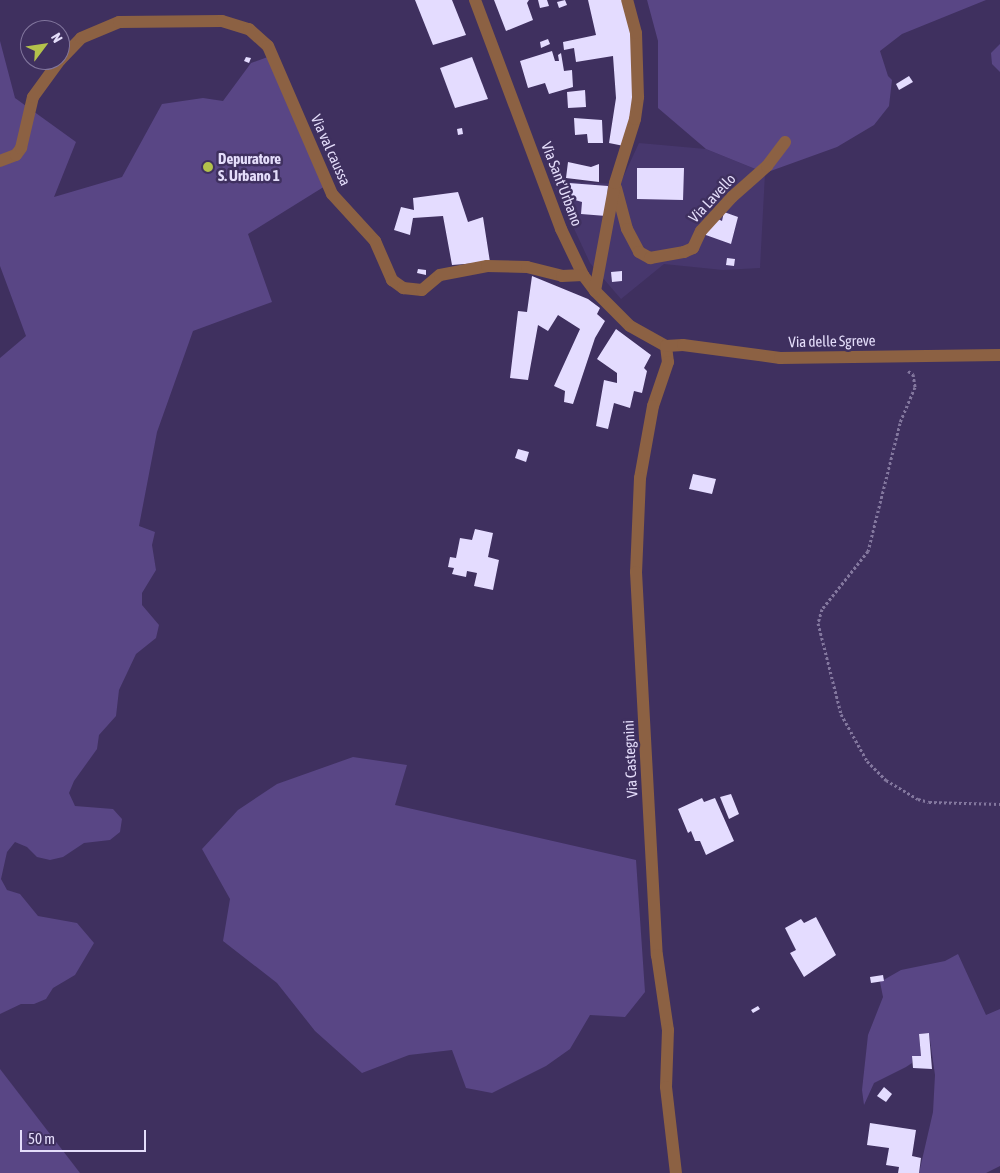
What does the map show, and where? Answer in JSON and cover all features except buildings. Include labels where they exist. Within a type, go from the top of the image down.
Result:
[{"type":"street","name":"Via Sant'Urbano","points":[[475,0],[561,229],[583,275],[594,291],[630,326],[666,346]]},
{"type":"street","points":[[594,291],[615,183],[635,119],[638,97],[636,33],[627,0]]},
{"type":"street","name":"Via val caussa","points":[[70,50],[81,38],[119,22],[222,21],[249,29],[268,46],[332,194],[375,240],[392,280],[403,288],[422,290],[440,275],[487,266],[527,267],[562,276],[583,275]]},
{"type":"street","name":"Via val caussa","points":[[0,161],[16,155],[21,148],[33,97],[53,70]]},
{"type":"street","name":"Via Lavello","points":[[615,183],[628,228],[640,252],[650,258],[679,254],[693,248],[701,231],[767,166],[785,142]]},
{"type":"street","name":"Via delle Sgreve","points":[[666,346],[683,344],[780,358],[1000,355]]},
{"type":"street","name":"Via Castegnini","points":[[666,346],[668,362],[653,406],[640,478],[636,572],[657,955],[668,1030],[666,1087],[676,1173]]},
{"type":"path","points":[[886,356],[912,374],[915,387],[900,423],[868,551],[822,609],[818,623],[841,714],[867,761],[886,780],[918,800],[1000,804]]},
{"type":"shaded area","points":[[647,0],[986,0],[902,34],[880,51],[888,76],[892,80],[889,106],[874,125],[837,147],[765,173],[706,149],[658,108],[658,41]]},
{"type":"shaded area","points":[[0,41],[15,98],[76,142],[54,197],[122,177],[162,104],[203,98],[223,101],[251,63],[276,54],[330,183],[248,234],[272,302],[193,331],[157,432],[139,526],[155,532],[152,545],[156,570],[142,593],[142,605],[159,625],[156,638],[136,654],[119,690],[116,716],[99,735],[97,749],[74,781],[69,793],[75,806],[113,809],[122,819],[120,832],[110,840],[84,843],[63,857],[50,860],[37,857],[27,847],[15,842],[7,852],[1,879],[7,890],[20,894],[38,916],[77,923],[94,943],[75,975],[53,988],[46,999],[34,1004],[21,1004],[0,1014],[0,358],[26,336],[0,266]]},
{"type":"shaded area","points":[[1000,44],[1000,72],[992,64],[991,53]]},
{"type":"shaded area","points":[[639,143],[706,149],[765,173],[760,268],[723,270],[664,264],[621,299],[590,263],[552,181],[620,184]]},
{"type":"shaded area","points":[[353,757],[407,765],[395,805],[636,860],[645,992],[625,1017],[590,1015],[570,1049],[546,1066],[492,1093],[466,1088],[452,1050],[409,1055],[362,1073],[315,1031],[277,983],[223,941],[230,899],[202,849],[238,810],[277,784]]},
{"type":"shaded area","points":[[958,954],[986,1015],[1000,1009],[1000,1166],[986,1173],[919,1173],[933,1112],[935,1075],[929,1033],[919,1034],[921,1056],[912,1056],[912,1063],[874,1083],[864,1105],[862,1090],[868,1035],[883,997],[880,982],[901,970],[945,961]]},
{"type":"shaded area","points":[[0,1069],[80,1173],[0,1173]]},
{"type":"place","name":"Depuratore S. Urbano 1","points":[[208,167]]}]
